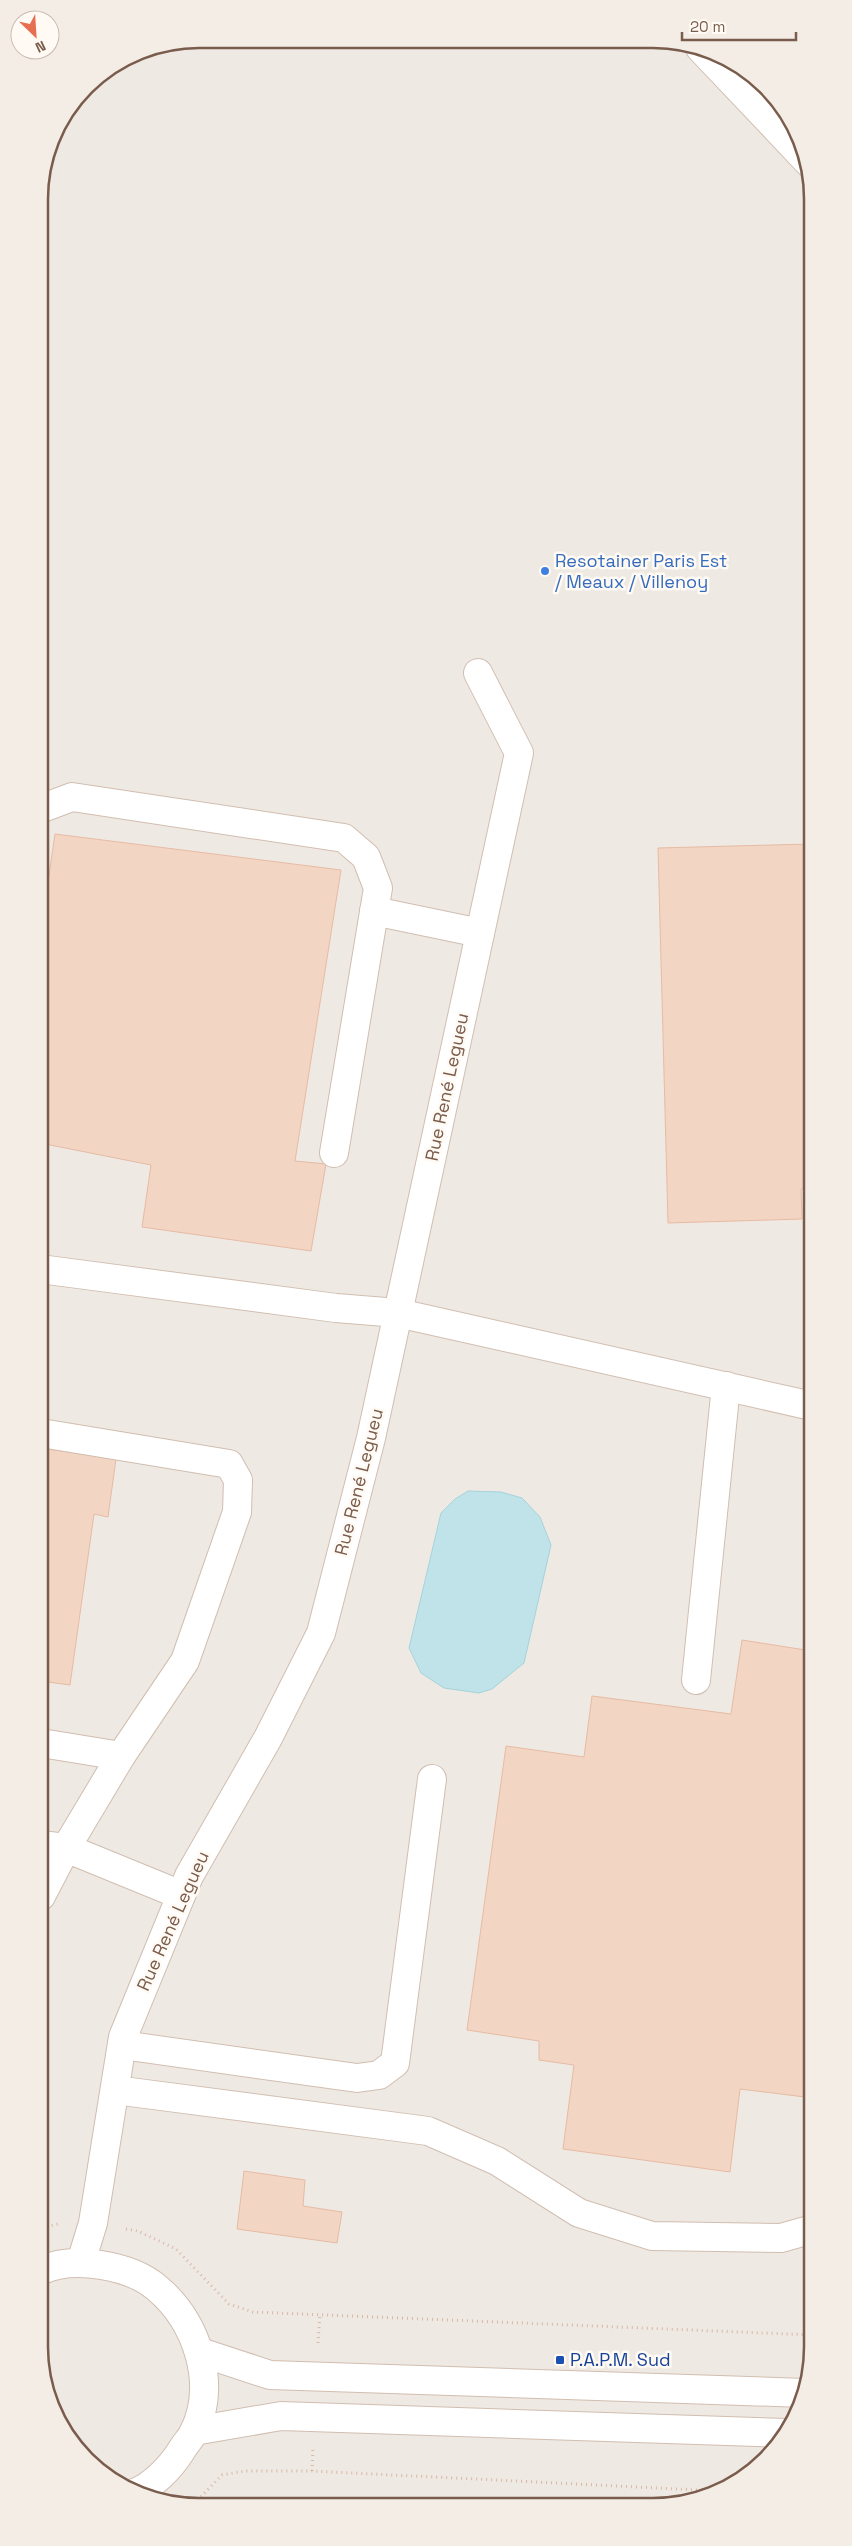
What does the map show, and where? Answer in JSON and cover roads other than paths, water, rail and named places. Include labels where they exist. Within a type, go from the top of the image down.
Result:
[{"type":"street","points":[[710,59],[796,149]]},
{"type":"street","name":"Rue René Legueu","points":[[81,2262],[94,2223],[123,2036],[189,1876],[268,1738],[321,1632],[371,1438],[519,753],[478,673]]},
{"type":"street","points":[[48,806],[72,797],[344,838],[366,857],[378,888],[334,1153]]},
{"type":"street","points":[[374,911],[480,933]]},
{"type":"street","points":[[48,1270],[336,1308],[398,1313],[804,1404]]},
{"type":"street","points":[[696,1680],[726,1386]]},
{"type":"street","points":[[48,1434],[230,1464],[238,1480],[237,1512],[185,1661],[121,1756],[54,1846],[48,1869]]},
{"type":"street","points":[[48,1744],[121,1756]]},
{"type":"street","points":[[122,2045],[357,2078],[379,2075],[395,2063],[432,1779]]},
{"type":"street","points":[[54,1846],[181,1895]]},
{"type":"street","points":[[115,2090],[428,2130],[497,2161],[579,2213],[652,2236],[781,2238],[804,2232]]},
{"type":"street","points":[[48,2269],[81,2262],[121,2268],[156,2287],[183,2316],[200,2352],[204,2378],[202,2405],[194,2431],[172,2465],[142,2487]]},
{"type":"street","points":[[200,2352],[270,2375],[797,2393]]},
{"type":"street","points":[[194,2431],[281,2416],[778,2433]]},
{"type":"water","points":[[468,1491],[501,1492],[522,1498],[540,1517],[551,1545],[524,1663],[492,1689],[479,1693],[444,1688],[421,1673],[409,1648],[441,1513],[455,1499]]},
{"type":"place","name":"Resotainer Paris Est / Meaux / Villenoy","points":[[545,571]]},
{"type":"place","name":"P.A.P.M. Sud","points":[[560,2360]]}]
